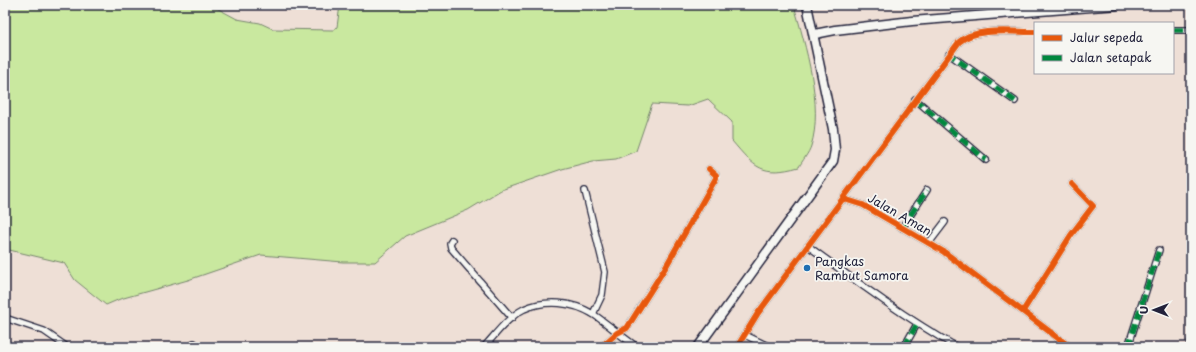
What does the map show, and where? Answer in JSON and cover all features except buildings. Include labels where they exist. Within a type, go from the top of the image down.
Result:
[{"type":"street","points":[[698,347],[833,161],[835,150],[833,129],[815,34],[807,5]]},
{"type":"street","points":[[815,34],[835,30],[1002,9],[1117,5]]},
{"type":"street","points":[[1174,30],[1191,30]]},
{"type":"street","points":[[737,347],[758,313],[844,199],[949,54],[966,36],[975,33],[1034,32]]},
{"type":"street","points":[[949,54],[1015,101]]},
{"type":"street","points":[[915,99],[986,160]]},
{"type":"street","points":[[602,347],[617,333],[627,328],[638,310],[716,178],[716,175],[709,169]]},
{"type":"street","points":[[1023,311],[1071,234],[1092,206],[1072,184]]},
{"type":"street","points":[[902,228],[927,190]]},
{"type":"street","points":[[585,191],[605,272],[602,295],[593,314]]},
{"type":"street","name":"Jalan Aman","points":[[844,199],[864,205],[929,243],[1070,347]]},
{"type":"street","points":[[929,243],[945,222]]},
{"type":"street","points":[[452,240],[450,244],[451,248],[512,318]]},
{"type":"street","points":[[808,246],[880,300],[956,347]]},
{"type":"street","points":[[1128,347],[1159,250]]},
{"type":"street","points":[[484,347],[512,318],[524,309],[554,303],[580,308],[593,314],[637,347]]},
{"type":"street","points":[[5,318],[44,332],[67,347]]},
{"type":"street","points":[[904,347],[917,324]]},
{"type":"street","points":[[745,335],[770,347]]},
{"type":"street","points":[[1189,347],[1191,341]]},
{"type":"green space","points":[[5,5],[211,5],[237,19],[260,23],[273,29],[333,30],[337,27],[340,5],[794,5],[812,76],[815,113],[814,130],[810,149],[799,167],[776,171],[768,170],[760,168],[754,164],[732,141],[732,122],[708,99],[688,106],[652,104],[636,151],[616,159],[593,161],[562,169],[501,190],[468,210],[405,236],[375,262],[343,262],[261,255],[188,280],[120,299],[106,305],[75,280],[64,263],[5,249]]},
{"type":"marked path","points":[[1174,30],[1191,30]]},
{"type":"marked path","points":[[951,52],[949,54],[1015,101]]},
{"type":"marked path","points":[[915,99],[986,160]]},
{"type":"marked path","points":[[902,228],[927,190]]},
{"type":"marked path","points":[[1128,347],[1159,250]]},
{"type":"marked path","points":[[904,347],[917,324]]},
{"type":"cycle path","points":[[737,347],[758,313],[959,42],[966,37],[984,32],[1034,32]]},
{"type":"cycle path","points":[[601,347],[617,333],[627,328],[665,268],[716,178],[716,175],[709,169]]},
{"type":"cycle path","points":[[1023,311],[1071,235],[1093,206],[1072,184]]},
{"type":"cycle path","points":[[844,199],[863,205],[944,252],[1070,347]]},
{"type":"place","name":"Pangkas Rambut Samora","points":[[807,268]]}]
